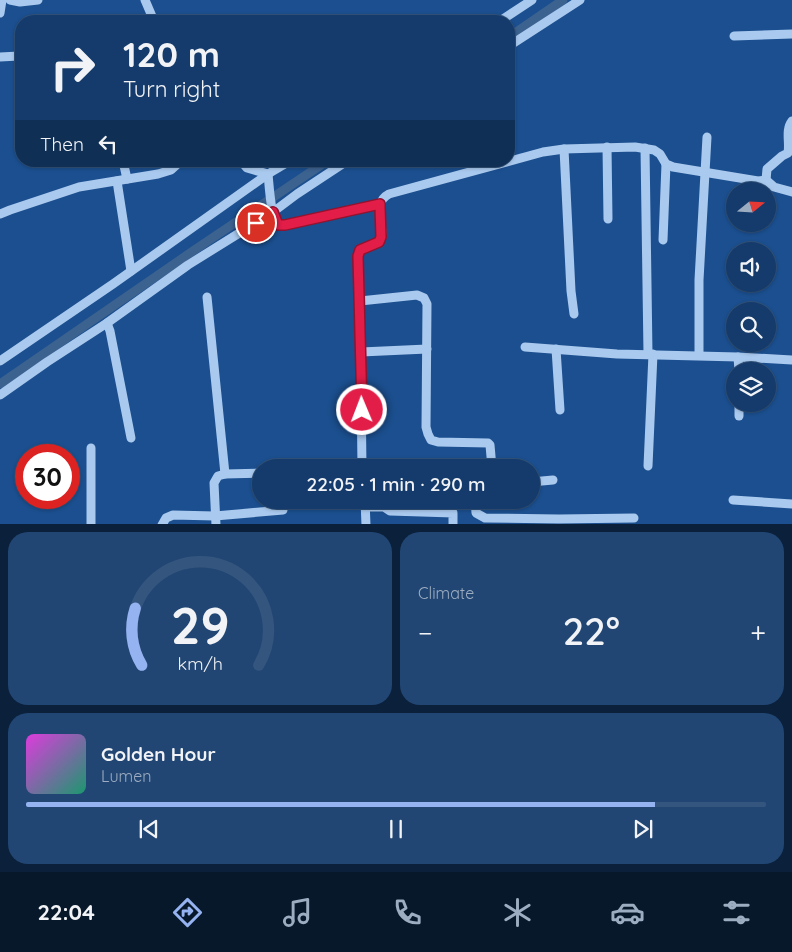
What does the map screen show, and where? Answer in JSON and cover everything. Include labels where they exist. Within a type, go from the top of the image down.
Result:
[{"type":"street","points":[[0,13],[6,0],[38,0]]},
{"type":"street","points":[[145,0],[151,15]]},
{"type":"street","points":[[509,15],[532,0]]},
{"type":"street","points":[[515,42],[580,0]]},
{"type":"street","points":[[734,36],[792,34]]},
{"type":"street","points":[[0,57],[15,56]]},
{"type":"street","points":[[766,180],[767,169],[788,153],[788,130],[789,124],[792,121]]},
{"type":"street","points":[[699,355],[699,280],[707,137]]},
{"type":"street","points":[[607,148],[608,219]]},
{"type":"street","points":[[645,148],[650,354],[648,466]]},
{"type":"street","points":[[515,160],[543,152],[564,149],[645,148],[654,150],[660,154],[666,164],[663,240]]},
{"type":"street","points":[[564,149],[571,291],[574,314]]},
{"type":"street","points":[[666,164],[704,173],[758,181],[766,180],[774,187],[792,192]]},
{"type":"street","points":[[124,167],[127,179]]},
{"type":"street","points":[[0,214],[78,187],[158,174],[174,167]]},
{"type":"street","points":[[246,167],[269,177]]},
{"type":"street","points":[[0,361],[282,167]]},
{"type":"street","points":[[0,395],[272,208],[338,167]]},
{"type":"street","points":[[362,459],[358,264],[360,250],[379,242],[381,237],[380,204],[384,197],[488,167]]},
{"type":"street","points":[[269,177],[272,208],[278,225],[380,204]]},
{"type":"street","points":[[117,180],[131,271]]},
{"type":"street","points":[[360,301],[417,295],[424,298],[427,304],[426,427],[428,434],[432,440],[438,442],[488,443],[490,445],[491,459]]},
{"type":"street","points":[[207,297],[225,474]]},
{"type":"street","points":[[107,323],[131,438]]},
{"type":"street","points":[[526,347],[617,354],[699,355],[792,360]]},
{"type":"street","points":[[361,352],[427,349]]},
{"type":"street","points":[[556,349],[560,410]]},
{"type":"street","points":[[738,357],[738,362]]},
{"type":"street","points":[[91,448],[91,524]]},
{"type":"street","points":[[216,520],[214,483],[218,476],[252,473]]},
{"type":"street","points":[[540,481],[553,480]]},
{"type":"street","points":[[733,500],[792,504]]},
{"type":"street","points":[[365,509],[366,524]]},
{"type":"street","points":[[387,509],[390,511],[453,513],[453,524]]},
{"type":"street","points":[[476,509],[476,513],[485,518],[547,522],[634,518]]},
{"type":"street","points":[[162,524],[166,518],[174,515],[216,520],[283,510]]},
{"type":"waterway","points":[[515,33],[563,0]]},
{"type":"waterway","points":[[0,384],[318,167]]},
{"type":"route","points":[[256,223],[273,212],[276,222],[280,226],[380,204],[382,230],[379,242],[360,250],[358,256],[362,410]]}]
